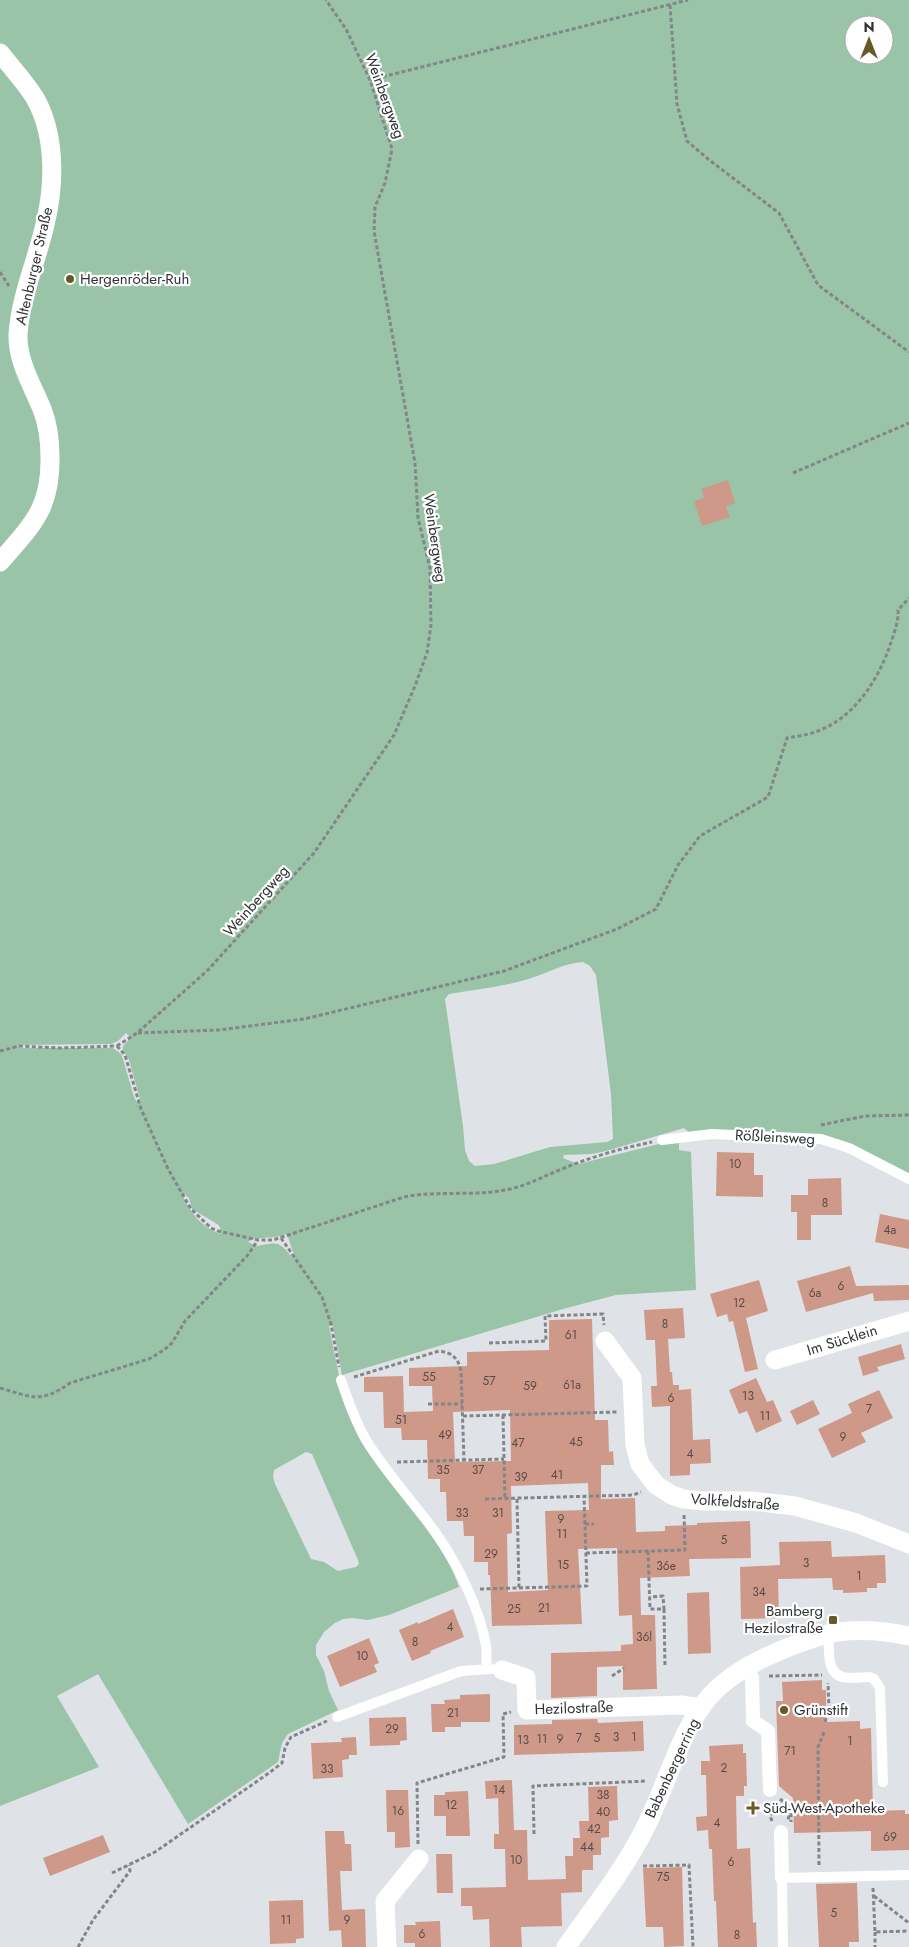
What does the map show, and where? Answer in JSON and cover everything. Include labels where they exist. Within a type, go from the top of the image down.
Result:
[{"type":"street","name":"Altenburger Straße","points":[[0,53],[21,78],[35,99],[43,116],[48,134],[51,172],[46,220],[30,272],[18,335],[22,363],[50,433],[48,488],[46,500],[30,527],[0,562]]},
{"type":"street","name":"Im Sücklein","points":[[775,1360],[909,1321]]},
{"type":"street","name":"Volkfeldstraße","points":[[605,1341],[632,1378],[636,1445],[640,1464],[656,1485],[672,1495],[683,1499],[752,1501],[795,1506],[856,1523],[909,1544]]},
{"type":"street","name":"Babenbergerring","points":[[566,1947],[626,1862],[643,1832],[686,1734],[701,1708],[725,1681],[749,1672],[804,1641],[829,1634],[871,1631],[892,1632],[909,1636]]},
{"type":"street","name":"Hezilostraße","points":[[494,1670],[526,1678],[527,1710],[681,1705],[701,1708]]},
{"type":"street","points":[[749,1672],[754,1721],[768,1731],[770,1790]]},
{"type":"street","points":[[782,1878],[783,1829]]},
{"type":"street","points":[[387,1947],[385,1901],[419,1859]]},
{"type":"lane","name":"Rößleinsweg","points":[[662,1140],[712,1134],[804,1137],[830,1141],[849,1148],[909,1179]]},
{"type":"lane","points":[[341,1380],[355,1419],[366,1441],[435,1532],[450,1556],[467,1589],[494,1670]]},
{"type":"lane","points":[[829,1634],[830,1664],[833,1672],[842,1677],[870,1677],[874,1679],[880,1688],[883,1782]]},
{"type":"lane","name":"Hezilostraße","points":[[337,1717],[461,1672],[494,1670]]},
{"type":"lane","points":[[783,1947],[782,1878],[909,1875]]},
{"type":"path","name":"Weinbergweg","points":[[118,1046],[137,1033],[207,972],[314,853],[394,735],[427,653],[431,626],[430,568],[418,518],[415,463],[374,231],[375,207],[385,183],[392,149],[370,80],[346,29],[326,0]]},
{"type":"path","points":[[370,80],[688,0]]},
{"type":"path","points":[[670,6],[677,104],[687,141],[780,213],[818,285],[909,352]]},
{"type":"path","points":[[793,473],[909,423]]},
{"type":"path","points":[[137,1033],[219,1030],[304,1019],[408,996],[504,971],[617,929],[656,908],[678,866],[700,836],[768,798],[787,738],[809,734],[826,727],[862,698],[878,676],[891,641],[898,617],[898,610],[909,598]]},
{"type":"path","points":[[0,1051],[19,1046],[60,1048],[118,1046],[125,1055],[141,1109],[161,1154],[191,1210],[218,1231],[258,1240],[281,1238],[404,1197],[425,1193],[492,1193],[537,1180],[585,1160],[662,1140]]},
{"type":"path","points":[[804,1137],[808,1130],[828,1123],[865,1116],[909,1115]]},
{"type":"path","points":[[281,1238],[322,1297],[332,1324],[341,1380],[439,1351],[450,1353],[458,1360],[460,1366],[464,1460]]},
{"type":"path","points":[[0,1388],[35,1398],[41,1397],[62,1389],[70,1383],[149,1359],[172,1343],[185,1321],[246,1256],[258,1240]]},
{"type":"path","points":[[489,1343],[546,1341],[545,1316],[603,1314]]},
{"type":"path","points":[[428,1404],[462,1404]]},
{"type":"path","points":[[463,1416],[634,1412]]},
{"type":"path","points":[[503,1415],[505,1499]]},
{"type":"path","points":[[381,1462],[504,1459]]},
{"type":"path","points":[[485,1500],[633,1495],[656,1485]]},
{"type":"path","points":[[467,1589],[587,1586],[584,1497]]},
{"type":"path","points":[[517,1499],[519,1588]]},
{"type":"path","points":[[586,1553],[685,1550],[683,1499]]},
{"type":"path","points":[[585,1524],[594,1524]]},
{"type":"path","points":[[648,1551],[650,1609],[664,1608]]},
{"type":"path","points":[[650,1596],[663,1596],[665,1667]]},
{"type":"path","points":[[612,1676],[624,1668]]},
{"type":"path","points":[[749,1672],[828,1674],[829,1710],[825,1722]]},
{"type":"path","points":[[419,1859],[417,1782],[504,1757],[503,1714],[527,1710]]},
{"type":"path","points":[[112,1873],[165,1845],[281,1764],[284,1759],[285,1748],[293,1735],[337,1717]]},
{"type":"path","points":[[819,1878],[818,1747],[825,1730]]},
{"type":"path","points":[[534,1834],[533,1786],[666,1780]]},
{"type":"path","points":[[770,1790],[790,1808],[791,1825],[783,1829]]},
{"type":"path","points":[[626,1862],[634,1867],[689,1865],[693,1947]]},
{"type":"path","points":[[78,1947],[93,1920],[130,1872],[129,1865]]},
{"type":"path","points":[[873,1877],[875,1947]]},
{"type":"path","points":[[873,1896],[909,1923]]},
{"type":"path","points":[[875,1932],[909,1931]]},
{"type":"green space","points":[[0,0],[909,0],[909,1175],[842,1142],[691,1134],[684,1128],[606,1151],[592,1154],[564,1155],[563,1158],[578,1164],[675,1140],[679,1142],[679,1150],[691,1152],[696,1290],[616,1295],[342,1375],[333,1326],[329,1326],[340,1390],[364,1436],[445,1555],[459,1587],[389,1615],[368,1620],[343,1619],[324,1632],[316,1645],[316,1655],[338,1710],[288,1734],[282,1743],[278,1762],[188,1824],[98,1674],[57,1696],[99,1767],[0,1806]],"holes":[[[583,962],[590,966],[596,975],[611,1094],[613,1139],[607,1142],[550,1147],[494,1164],[475,1166],[469,1161],[465,1150],[445,999],[449,994],[513,983],[570,964]],[[126,1033],[131,1038],[123,1046],[123,1050],[129,1060],[141,1103],[136,1101],[134,1097],[121,1054],[113,1048],[20,1048],[18,1045],[111,1044],[118,1041]],[[184,1194],[189,1198],[192,1209],[220,1227],[220,1234],[197,1219],[182,1195]],[[286,1234],[294,1253],[293,1258],[278,1244],[257,1246],[248,1242]],[[306,1452],[312,1454],[358,1560],[359,1564],[356,1567],[338,1571],[324,1562],[311,1559],[275,1484],[274,1470]]]},
{"type":"building","points":[[728,480],[735,503],[726,506],[730,517],[702,526],[694,501],[704,498],[701,489]]},
{"type":"building","points":[[717,1152],[754,1153],[754,1175],[763,1175],[763,1197],[716,1196]]},
{"type":"building","points":[[841,1178],[842,1215],[811,1215],[811,1240],[797,1240],[797,1212],[791,1212],[791,1195],[808,1195],[808,1179]]},
{"type":"building","points":[[880,1214],[909,1220],[909,1249],[875,1242]]},
{"type":"building","points":[[850,1266],[856,1286],[909,1285],[909,1300],[874,1301],[873,1293],[806,1312],[797,1281]]},
{"type":"building","points":[[759,1280],[768,1311],[746,1318],[758,1369],[745,1372],[733,1321],[729,1322],[727,1314],[717,1317],[710,1294]]},
{"type":"building","points":[[683,1308],[685,1338],[668,1339],[670,1372],[672,1372],[673,1385],[679,1385],[679,1390],[691,1389],[693,1440],[710,1439],[711,1463],[690,1464],[690,1475],[670,1476],[670,1406],[652,1407],[651,1386],[657,1386],[655,1340],[646,1340],[644,1310]]},
{"type":"building","points":[[592,1319],[595,1420],[608,1420],[609,1452],[613,1451],[614,1465],[601,1465],[601,1499],[635,1498],[636,1532],[665,1531],[665,1526],[750,1521],[751,1558],[689,1559],[690,1576],[640,1578],[641,1615],[655,1615],[657,1689],[623,1690],[623,1666],[597,1667],[597,1696],[551,1698],[551,1653],[621,1651],[621,1645],[633,1644],[632,1615],[619,1616],[617,1548],[578,1549],[582,1624],[492,1626],[488,1562],[474,1562],[474,1536],[464,1536],[463,1521],[447,1521],[446,1492],[440,1492],[440,1479],[428,1479],[427,1440],[402,1440],[401,1428],[384,1428],[383,1392],[364,1392],[364,1377],[403,1376],[404,1412],[433,1411],[432,1386],[409,1386],[409,1368],[467,1366],[467,1352],[549,1350],[549,1320]],"holes":[[[510,1410],[511,1461],[455,1462],[453,1412]],[[588,1483],[589,1510],[545,1511],[548,1590],[508,1592],[507,1534],[512,1533],[511,1486]]]},
{"type":"building","points":[[901,1344],[905,1359],[877,1367],[879,1371],[863,1376],[858,1357]]},
{"type":"building","points":[[756,1378],[767,1402],[773,1400],[782,1421],[756,1433],[747,1411],[739,1414],[729,1390]]},
{"type":"building","points":[[879,1390],[893,1418],[861,1433],[866,1442],[832,1458],[818,1429],[852,1413],[848,1404]]},
{"type":"building","points":[[813,1400],[820,1414],[797,1425],[790,1411]]},
{"type":"building","points":[[831,1541],[832,1557],[885,1555],[886,1583],[877,1583],[877,1588],[867,1588],[867,1592],[843,1593],[843,1590],[833,1590],[832,1578],[778,1579],[779,1618],[741,1619],[740,1567],[780,1565],[779,1542]]},
{"type":"building","points":[[709,1592],[711,1653],[688,1654],[687,1593]]},
{"type":"building","points":[[453,1609],[464,1637],[430,1651],[431,1653],[412,1661],[399,1630]]},
{"type":"building","points":[[369,1638],[379,1663],[374,1665],[377,1672],[340,1687],[327,1656]]},
{"type":"building","points":[[822,1680],[822,1690],[826,1690],[826,1722],[860,1721],[860,1729],[871,1728],[873,1811],[905,1810],[905,1814],[909,1814],[909,1850],[871,1851],[871,1831],[794,1833],[793,1798],[779,1786],[776,1701],[783,1701],[782,1682]]},
{"type":"building","points":[[490,1694],[490,1722],[461,1722],[461,1727],[445,1727],[445,1732],[432,1732],[431,1704],[445,1704],[444,1700],[460,1699],[460,1695]]},
{"type":"building","points":[[406,1717],[407,1740],[400,1741],[400,1745],[370,1746],[369,1718]]},
{"type":"building","points":[[597,1719],[598,1723],[643,1721],[644,1751],[514,1755],[514,1725],[552,1724],[552,1720]]},
{"type":"building","points":[[356,1737],[357,1755],[349,1755],[349,1759],[342,1760],[343,1777],[313,1779],[311,1743],[342,1742],[341,1738]]},
{"type":"building","points":[[743,1744],[743,1753],[746,1753],[747,1786],[744,1786],[744,1796],[736,1796],[737,1849],[750,1848],[753,1923],[756,1922],[757,1947],[718,1947],[712,1849],[709,1849],[708,1830],[697,1831],[696,1817],[707,1816],[706,1775],[701,1775],[701,1761],[710,1761],[709,1746]]},
{"type":"building","points":[[512,1780],[514,1830],[527,1830],[528,1880],[566,1879],[565,1856],[573,1856],[573,1838],[580,1838],[579,1821],[589,1821],[588,1787],[617,1786],[618,1820],[609,1821],[609,1837],[601,1838],[601,1855],[593,1855],[593,1870],[582,1870],[582,1892],[561,1893],[562,1926],[521,1927],[522,1947],[490,1947],[489,1919],[473,1920],[472,1906],[461,1906],[461,1888],[506,1887],[505,1849],[494,1849],[494,1834],[499,1834],[498,1798],[486,1799],[485,1781]]},
{"type":"building","points":[[386,1790],[408,1790],[410,1847],[395,1848],[395,1832],[387,1832]]},
{"type":"building","points":[[468,1791],[470,1836],[446,1836],[446,1816],[434,1816],[434,1795],[445,1795],[445,1792]]},
{"type":"building","points":[[325,1831],[344,1831],[345,1844],[351,1844],[352,1871],[340,1871],[342,1910],[365,1909],[366,1947],[342,1947],[341,1930],[329,1931]]},
{"type":"building","points":[[103,1835],[110,1852],[50,1876],[43,1858]]},
{"type":"building","points":[[436,1854],[452,1854],[453,1893],[437,1893]]},
{"type":"building","points":[[682,1867],[684,1946],[664,1947],[663,1927],[646,1927],[643,1868]]},
{"type":"building","points":[[857,1883],[859,1942],[849,1942],[849,1947],[819,1947],[816,1884]]},
{"type":"building","points":[[303,1900],[304,1938],[296,1939],[296,1943],[270,1944],[269,1901]]},
{"type":"building","points":[[440,1921],[441,1947],[415,1947],[415,1943],[404,1943],[404,1925],[416,1925],[415,1922]]},
{"type":"place","name":"Hergenröder-Ruh","points":[[70,279]]},
{"type":"place","name":"Bamberg Hezilostraße","points":[[833,1620]]},
{"type":"place","name":"Grünstift","points":[[784,1710]]},
{"type":"place","name":"Süd-West-Apotheke","points":[[753,1808]]}]
